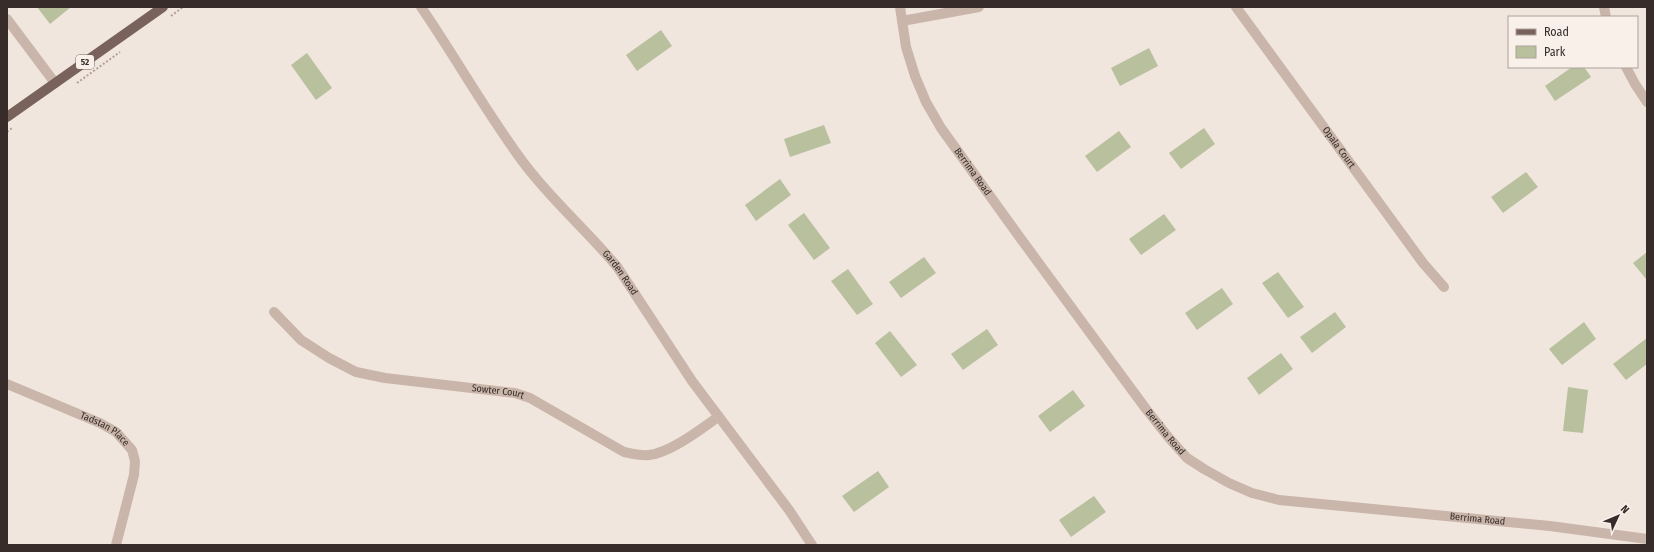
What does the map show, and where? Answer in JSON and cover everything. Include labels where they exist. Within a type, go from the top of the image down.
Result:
[{"type":"main road","name":"52","points":[[7,117],[163,7]]},
{"type":"street","name":"Garden Road","points":[[421,7],[523,162],[551,197],[605,252],[618,268],[692,381],[789,510],[812,545]]},
{"type":"street","name":"Berrima Road","points":[[900,7],[906,48],[915,76],[926,102],[941,128],[1146,409],[1169,438],[1193,462],[1229,484],[1252,493],[1279,500],[1550,526],[1647,539]]},
{"type":"street","points":[[902,21],[979,7]]},
{"type":"street","name":"Opala Court","points":[[1236,7],[1423,263],[1444,287]]},
{"type":"street","points":[[7,19],[55,83]]},
{"type":"street","points":[[1627,68],[1647,102]]},
{"type":"street","name":"Sowter Court","points":[[274,312],[301,340],[329,358],[356,372],[385,378],[515,393],[530,398],[624,452],[637,456],[658,453],[694,433],[718,417]]},
{"type":"street","name":"Tadstan Place","points":[[7,384],[100,423],[116,432],[132,450],[135,461],[134,475],[116,545]]},
{"type":"green space","points":[[37,7],[71,7],[50,24]]},
{"type":"green space","points":[[661,30],[672,46],[637,71],[626,55]]},
{"type":"green space","points":[[1149,48],[1158,66],[1120,86],[1111,68]]},
{"type":"green space","points":[[307,53],[332,88],[316,100],[291,65]]},
{"type":"green space","points":[[1571,68],[1585,68],[1591,77],[1555,101],[1545,86]]},
{"type":"green space","points":[[824,125],[831,143],[790,157],[784,139]]},
{"type":"green space","points":[[1204,128],[1215,144],[1181,169],[1169,153]]},
{"type":"green space","points":[[1119,131],[1131,147],[1097,172],[1085,156]]},
{"type":"green space","points":[[1526,172],[1538,187],[1503,213],[1491,197]]},
{"type":"green space","points":[[780,179],[791,195],[756,221],[745,205]]},
{"type":"green space","points":[[804,213],[830,248],[814,260],[788,225]]},
{"type":"green space","points":[[1164,214],[1176,230],[1141,255],[1129,239]]},
{"type":"green space","points":[[1647,252],[1647,278],[1646,279],[1633,263]]},
{"type":"green space","points":[[924,257],[936,273],[901,298],[889,282]]},
{"type":"green space","points":[[848,269],[873,304],[857,315],[831,281]]},
{"type":"green space","points":[[1278,272],[1304,307],[1288,318],[1262,283]]},
{"type":"green space","points":[[1222,288],[1233,304],[1197,330],[1185,313]]},
{"type":"green space","points":[[1335,312],[1346,327],[1312,353],[1300,337]]},
{"type":"green space","points":[[1584,322],[1596,339],[1562,365],[1549,349]]},
{"type":"green space","points":[[987,329],[998,345],[963,370],[951,354]]},
{"type":"green space","points":[[890,331],[917,365],[901,377],[875,343]]},
{"type":"green space","points":[[1647,338],[1647,364],[1626,380],[1613,364]]},
{"type":"green space","points":[[1281,353],[1293,369],[1259,395],[1247,378]]},
{"type":"green space","points":[[1568,387],[1588,390],[1583,433],[1563,431]]},
{"type":"green space","points":[[1073,390],[1085,406],[1050,432],[1038,416]]},
{"type":"green space","points":[[878,471],[889,487],[854,512],[842,496]]},
{"type":"green space","points":[[1094,496],[1106,512],[1071,537],[1059,520]]}]
